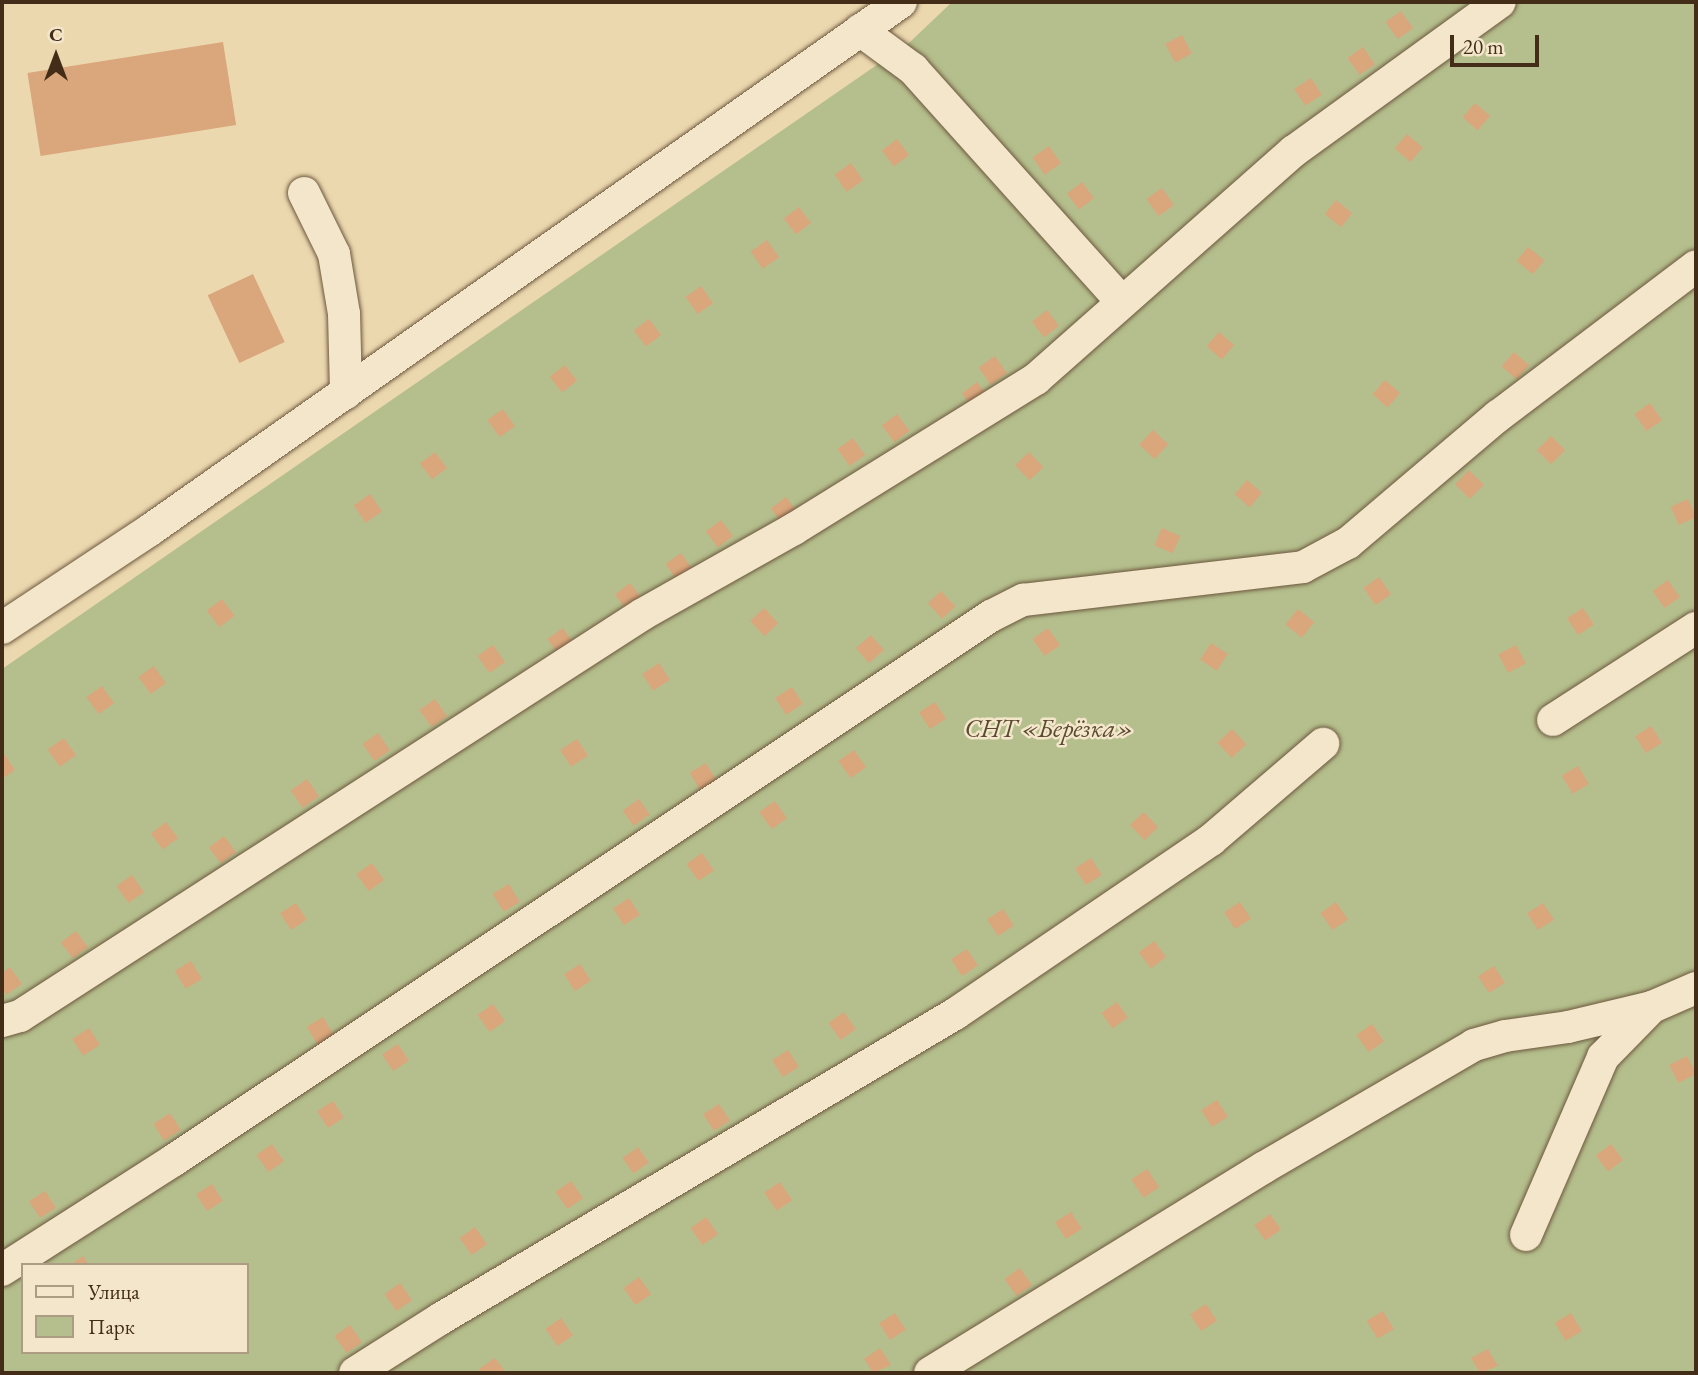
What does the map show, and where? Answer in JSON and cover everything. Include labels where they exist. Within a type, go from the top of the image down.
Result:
[{"type":"lane","points":[[2,628],[161,523],[901,2]]},
{"type":"lane","points":[[2,1021],[20,1016],[643,614],[794,530],[1036,379],[1294,151],[1500,2]]},
{"type":"lane","points":[[860,30],[913,69],[1122,302]]},
{"type":"lane","points":[[304,193],[334,254],[344,314],[346,393]]},
{"type":"lane","points":[[2,1270],[185,1152],[990,616],[1023,600],[1303,567],[1348,543],[1499,416],[1696,265]]},
{"type":"lane","points":[[1553,720],[1696,628]]},
{"type":"lane","points":[[355,1373],[452,1312],[955,1014],[1211,840],[1323,744]]},
{"type":"lane","points":[[930,1373],[1263,1168],[1474,1045],[1505,1036],[1568,1027],[1652,1007],[1696,988]]},
{"type":"lane","points":[[1526,1235],[1603,1057],[1652,1007]]},
{"type":"green space","name":"СНТ «Берёзка»","points":[[952,2],[1696,2],[1696,1373],[2,1373],[2,669],[910,42]]},
{"type":"building","points":[[1401,11],[1413,28],[1397,39],[1385,22]]},
{"type":"building","points":[[1182,35],[1192,54],[1175,62],[1165,44]]},
{"type":"building","points":[[223,42],[236,125],[41,156],[27,73]]},
{"type":"building","points":[[1363,47],[1375,64],[1359,75],[1347,58]]},
{"type":"building","points":[[1311,78],[1322,95],[1305,106],[1294,89]]},
{"type":"building","points":[[1475,103],[1490,116],[1478,130],[1463,117]]},
{"type":"building","points":[[1407,134],[1423,148],[1410,162],[1395,148]]},
{"type":"building","points":[[897,139],[909,155],[894,166],[882,150]]},
{"type":"building","points":[[1049,146],[1061,163],[1045,175],[1033,157]]},
{"type":"building","points":[[851,163],[863,180],[847,192],[835,174]]},
{"type":"building","points":[[1082,182],[1094,198],[1079,209],[1067,193]]},
{"type":"building","points":[[1162,188],[1174,205],[1158,216],[1146,199]]},
{"type":"building","points":[[1336,200],[1352,213],[1341,227],[1325,214]]},
{"type":"building","points":[[799,207],[811,223],[796,234],[784,218]]},
{"type":"building","points":[[767,240],[779,257],[763,269],[751,251]]},
{"type":"building","points":[[1528,247],[1544,260],[1533,274],[1517,261]]},
{"type":"building","points":[[253,274],[285,342],[239,363],[208,295]]},
{"type":"building","points":[[701,286],[713,303],[697,314],[685,297]]},
{"type":"building","points":[[1047,310],[1059,326],[1044,337],[1032,321]]},
{"type":"building","points":[[649,319],[661,335],[646,346],[634,330]]},
{"type":"building","points":[[1219,332],[1234,345],[1222,359],[1207,346]]},
{"type":"building","points":[[1514,352],[1529,365],[1517,379],[1502,366]]},
{"type":"building","points":[[995,356],[1007,373],[991,385],[979,367]]},
{"type":"building","points":[[565,365],[577,381],[562,392],[550,376]]},
{"type":"building","points":[[1385,380],[1400,393],[1388,407],[1373,394]]},
{"type":"building","points":[[977,382],[989,398],[974,409],[962,393]]},
{"type":"building","points":[[1650,403],[1662,420],[1646,431],[1634,414]]},
{"type":"building","points":[[503,409],[515,426],[499,437],[487,420]]},
{"type":"building","points":[[897,414],[910,431],[894,442],[882,425]]},
{"type":"building","points":[[1153,430],[1168,444],[1155,459],[1139,445]]},
{"type":"building","points":[[1551,436],[1565,450],[1551,464],[1537,450]]},
{"type":"building","points":[[853,438],[865,455],[849,466],[837,449]]},
{"type":"building","points":[[435,452],[447,468],[432,479],[420,463]]},
{"type":"building","points":[[1029,452],[1043,467],[1029,480],[1015,465]]},
{"type":"building","points":[[1469,470],[1484,485],[1470,499],[1455,484]]},
{"type":"building","points":[[1247,480],[1262,493],[1250,507],[1235,494]]},
{"type":"building","points":[[370,494],[382,511],[366,523],[354,505]]},
{"type":"building","points":[[786,497],[798,513],[783,524],[771,508]]},
{"type":"building","points":[[1688,499],[1696,517],[1679,525],[1671,507]]},
{"type":"building","points":[[721,520],[733,536],[718,547],[706,531]]},
{"type":"building","points":[[1162,528],[1180,536],[1173,553],[1154,545]]},
{"type":"building","points":[[681,553],[693,570],[677,581],[665,564]]},
{"type":"building","points":[[1379,577],[1391,594],[1375,605],[1363,588]]},
{"type":"building","points":[[1668,580],[1680,597],[1664,608],[1652,591]]},
{"type":"building","points":[[630,583],[642,599],[627,610],[615,594]]},
{"type":"building","points":[[941,591],[955,606],[942,619],[928,603]]},
{"type":"building","points":[[222,599],[235,616],[219,627],[207,610]]},
{"type":"building","points":[[764,608],[778,623],[764,636],[750,621]]},
{"type":"building","points":[[1583,608],[1594,625],[1578,635],[1567,618]]},
{"type":"building","points":[[1298,609],[1314,622],[1302,638],[1285,625]]},
{"type":"building","points":[[563,628],[575,645],[559,656],[547,639]]},
{"type":"building","points":[[1048,628],[1060,645],[1044,656],[1032,639]]},
{"type":"building","points":[[871,635],[884,650],[869,663],[856,648]]},
{"type":"building","points":[[1211,643],[1228,654],[1217,671],[1200,660]]},
{"type":"building","points":[[493,645],[505,662],[489,673],[477,656]]},
{"type":"building","points":[[1516,645],[1526,664],[1508,673],[1498,654]]},
{"type":"building","points":[[659,663],[670,680],[653,691],[642,674]]},
{"type":"building","points":[[154,666],[166,683],[150,694],[138,677]]},
{"type":"building","points":[[102,686],[114,703],[98,714],[86,697]]},
{"type":"building","points":[[792,687],[803,704],[786,715],[775,698]]},
{"type":"building","points":[[435,699],[447,716],[431,727],[419,710]]},
{"type":"building","points":[[935,702],[946,719],[930,729],[919,712]]},
{"type":"building","points":[[1651,726],[1662,743],[1646,753],[1635,736]]},
{"type":"building","points":[[1232,729],[1246,744],[1232,758],[1217,743]]},
{"type":"building","points":[[378,733],[390,750],[374,761],[362,744]]},
{"type":"building","points":[[64,738],[76,755],[60,767],[48,749]]},
{"type":"building","points":[[577,739],[588,756],[571,767],[560,750]]},
{"type":"building","points":[[854,750],[866,767],[850,778],[838,761]]},
{"type":"building","points":[[2,751],[15,770],[2,779]]},
{"type":"building","points":[[706,763],[717,781],[701,791],[690,773]]},
{"type":"building","points":[[1578,766],[1589,784],[1573,794],[1562,776]]},
{"type":"building","points":[[307,779],[319,796],[303,808],[291,790]]},
{"type":"building","points":[[639,799],[650,815],[634,826],[623,810]]},
{"type":"building","points":[[775,801],[787,818],[771,829],[759,812]]},
{"type":"building","points":[[1144,812],[1158,827],[1144,840],[1130,825]]},
{"type":"building","points":[[166,822],[178,838],[163,849],[151,833]]},
{"type":"building","points":[[224,836],[236,852],[221,863],[209,847]]},
{"type":"building","points":[[702,853],[714,870],[698,881],[686,864]]},
{"type":"building","points":[[1091,858],[1102,875],[1086,885],[1075,868]]},
{"type":"building","points":[[372,863],[384,880],[368,891],[356,874]]},
{"type":"building","points":[[132,875],[144,892],[128,903],[116,886]]},
{"type":"building","points":[[509,884],[520,902],[504,912],[493,894]]},
{"type":"building","points":[[629,898],[640,915],[624,925],[613,908]]},
{"type":"building","points":[[1240,902],[1251,919],[1235,929],[1224,912]]},
{"type":"building","points":[[1336,902],[1348,919],[1332,930],[1320,913]]},
{"type":"building","points":[[296,903],[307,920],[291,930],[280,913]]},
{"type":"building","points":[[1543,903],[1554,920],[1538,930],[1527,913]]},
{"type":"building","points":[[1003,909],[1014,926],[998,936],[987,919]]},
{"type":"building","points":[[76,931],[88,947],[73,958],[61,942]]},
{"type":"building","points":[[1154,941],[1166,957],[1151,968],[1139,952]]},
{"type":"building","points":[[967,949],[978,966],[962,976],[951,959]]},
{"type":"building","points":[[191,961],[202,979],[186,989],[175,971]]},
{"type":"building","points":[[580,964],[591,981],[575,991],[564,974]]},
{"type":"building","points":[[1494,966],[1505,983],[1489,993],[1478,976]]},
{"type":"building","points":[[10,967],[22,984],[6,995],[2,988],[2,973]]},
{"type":"building","points":[[1117,1002],[1128,1018],[1112,1028],[1101,1013]]},
{"type":"building","points":[[493,1004],[505,1021],[489,1032],[477,1015]]},
{"type":"building","points":[[844,1012],[856,1029],[840,1040],[828,1023]]},
{"type":"building","points":[[323,1017],[334,1035],[318,1045],[307,1027]]},
{"type":"building","points":[[1372,1024],[1384,1041],[1368,1052],[1356,1035]]},
{"type":"building","points":[[89,1028],[100,1045],[83,1056],[72,1039]]},
{"type":"building","points":[[398,1044],[409,1061],[393,1071],[382,1054]]},
{"type":"building","points":[[788,1050],[799,1067],[783,1077],[772,1060]]},
{"type":"building","points":[[1687,1056],[1696,1074],[1678,1083],[1669,1065]]},
{"type":"building","points":[[1217,1100],[1228,1117],[1212,1127],[1201,1110]]},
{"type":"building","points":[[333,1101],[344,1118],[328,1128],[317,1111]]},
{"type":"building","points":[[719,1104],[730,1121],[714,1131],[703,1114]]},
{"type":"building","points":[[170,1113],[181,1130],[164,1141],[153,1124]]},
{"type":"building","points":[[272,1144],[284,1161],[268,1172],[256,1155]]},
{"type":"building","points":[[1611,1144],[1623,1160],[1608,1171],[1596,1155]]},
{"type":"building","points":[[638,1147],[649,1163],[633,1173],[622,1158]]},
{"type":"building","points":[[1147,1169],[1159,1187],[1144,1198],[1131,1180]]},
{"type":"building","points":[[571,1181],[583,1198],[567,1209],[555,1192]]},
{"type":"building","points":[[780,1182],[792,1200],[777,1211],[764,1193]]},
{"type":"building","points":[[212,1184],[223,1201],[207,1211],[196,1194]]},
{"type":"building","points":[[45,1191],[56,1208],[40,1218],[29,1201]]},
{"type":"building","points":[[1071,1212],[1082,1229],[1066,1239],[1055,1222]]},
{"type":"building","points":[[1270,1214],[1281,1230],[1265,1240],[1254,1225]]},
{"type":"building","points":[[706,1217],[718,1234],[702,1245],[690,1228]]},
{"type":"building","points":[[475,1227],[487,1244],[471,1255],[459,1238]]},
{"type":"building","points":[[83,1256],[88,1263],[73,1263]]},
{"type":"building","points":[[1020,1268],[1032,1285],[1016,1296],[1004,1279]]},
{"type":"building","points":[[639,1277],[651,1294],[635,1305],[623,1288]]},
{"type":"building","points":[[400,1283],[412,1300],[396,1311],[384,1294]]},
{"type":"building","points":[[1206,1304],[1217,1321],[1201,1331],[1190,1314]]},
{"type":"building","points":[[1383,1311],[1394,1329],[1378,1339],[1367,1321]]},
{"type":"building","points":[[895,1313],[906,1330],[890,1340],[879,1323]]},
{"type":"building","points":[[1571,1313],[1582,1331],[1566,1341],[1555,1323]]},
{"type":"building","points":[[561,1318],[573,1335],[557,1346],[545,1329]]},
{"type":"building","points":[[350,1325],[362,1342],[346,1353],[334,1336]]},
{"type":"building","points":[[880,1348],[891,1365],[873,1373],[864,1359]]},
{"type":"building","points":[[1488,1349],[1498,1366],[1480,1373],[1471,1358]]},
{"type":"building","points":[[495,1358],[506,1373],[482,1373],[479,1369]]}]
